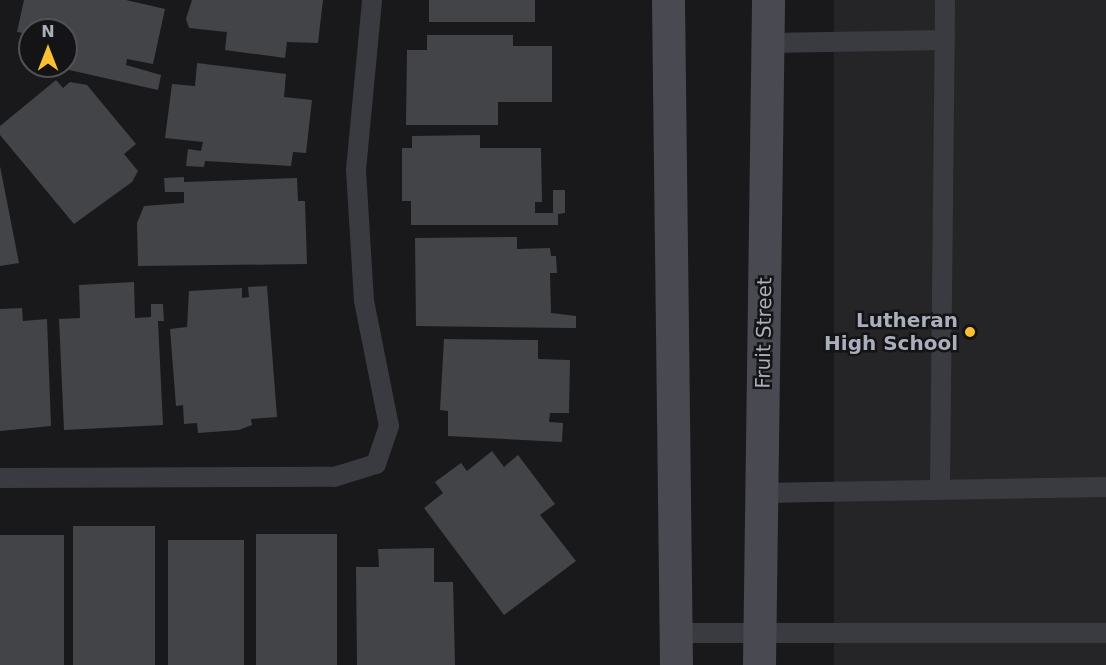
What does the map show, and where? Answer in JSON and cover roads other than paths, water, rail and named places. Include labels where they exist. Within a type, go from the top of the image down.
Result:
[{"type":"main road","points":[[668,0],[676,665]]},
{"type":"main road","name":"Fruit Street","points":[[759,665],[768,0]]},
{"type":"lane","points":[[0,478],[334,477],[376,464],[389,426],[364,301],[356,170],[372,0]]},
{"type":"lane","points":[[940,486],[945,0]]},
{"type":"lane","points":[[769,43],[945,40]]},
{"type":"lane","points":[[760,493],[940,486],[1106,487]]},
{"type":"lane","points":[[677,633],[1106,633]]},
{"type":"place","name":"Lutheran High School","points":[[970,332]]}]
